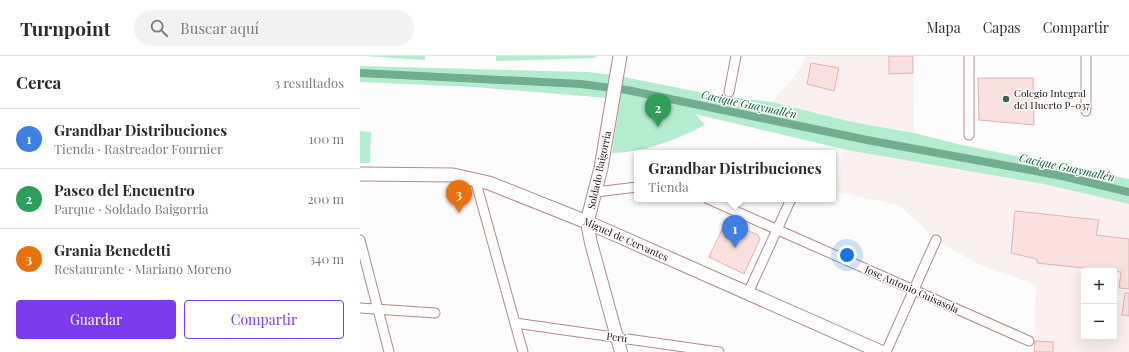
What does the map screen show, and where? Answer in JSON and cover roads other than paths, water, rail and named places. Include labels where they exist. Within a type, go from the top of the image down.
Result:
[{"type":"main road","name":"Soldado Baigorria","points":[[587,222],[596,192],[620,56]]},
{"type":"main road","name":"Miguel de Cervantes","points":[[360,174],[453,175],[475,178],[587,222],[881,352]]},
{"type":"street","points":[[729,92],[736,56]]},
{"type":"street","points":[[969,56],[969,135]]},
{"type":"street","points":[[1086,56],[1086,111]]},
{"type":"street","points":[[475,178],[523,352]]},
{"type":"street","points":[[596,192],[634,187]]},
{"type":"street","name":"Jose Antonio Guisasola","points":[[715,202],[1029,341]]},
{"type":"street","points":[[748,293],[790,202]]},
{"type":"street","name":"Soldado Baigorria","points":[[587,222],[591,243],[621,352]]},
{"type":"street","points":[[360,240],[389,352]]},
{"type":"street","points":[[886,352],[936,240]]},
{"type":"street","points":[[360,308],[435,313]]},
{"type":"street","name":"Perú","points":[[515,323],[719,352]]},
{"type":"waterway","name":"Cacique Guaymallén","points":[[360,73],[581,84],[627,90],[867,140],[1062,176],[1129,192]]},
{"type":"place","name":"Colegio Integral del Huerto P-037","points":[[1006,99]]},
{"type":"place","name":"Paseo del Encuentro","points":[[658,127]]},
{"type":"place","name":"Grania Benedetti","points":[[459,213]]},
{"type":"place","name":"Grandbar Distribuciones","points":[[735,248]]}]
